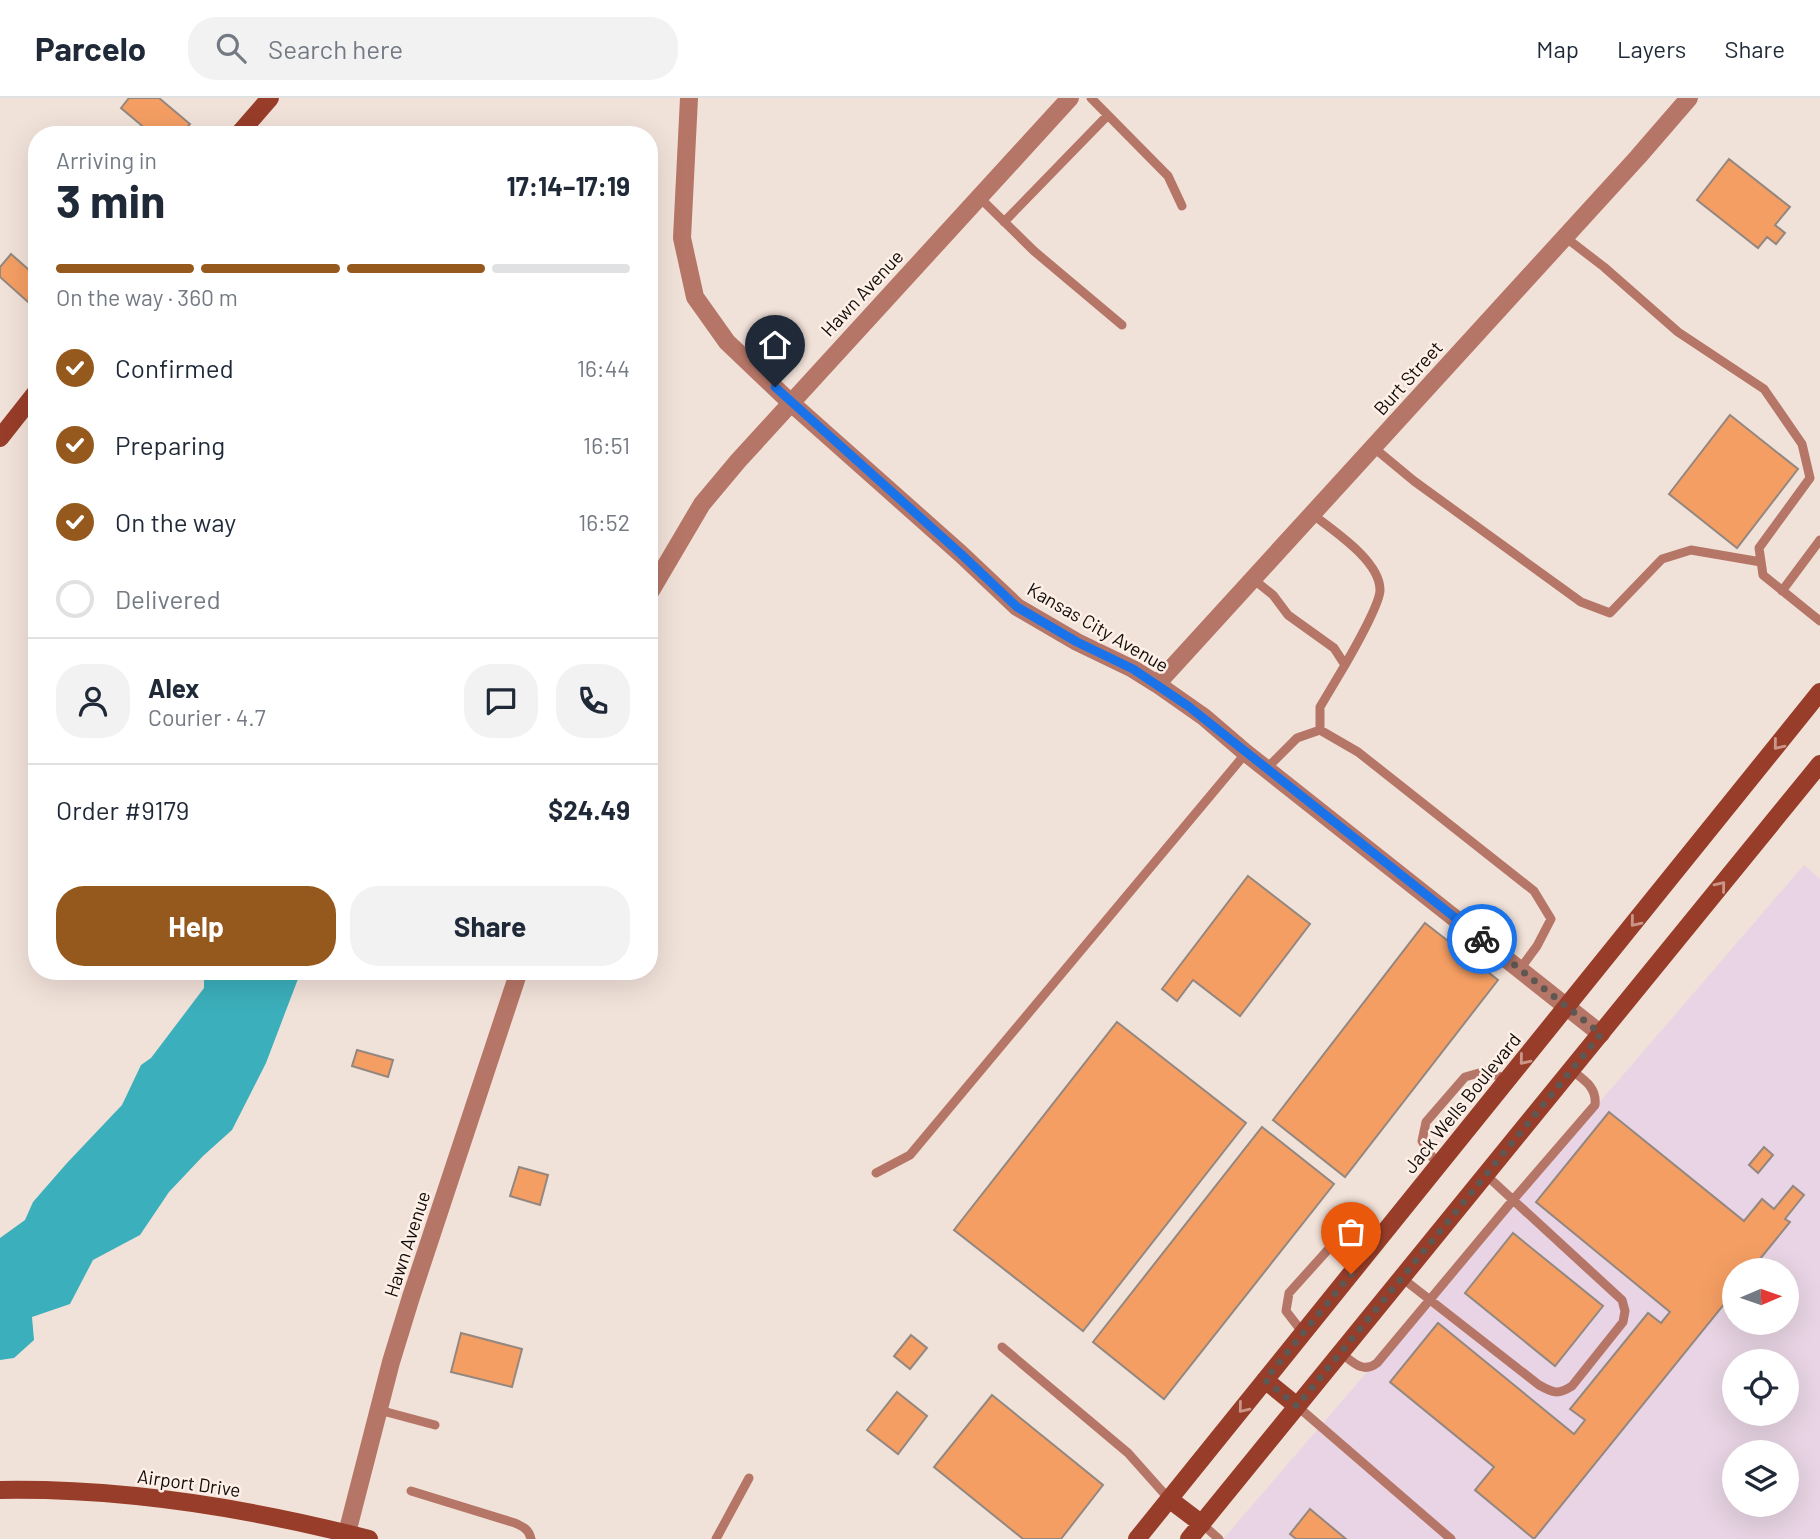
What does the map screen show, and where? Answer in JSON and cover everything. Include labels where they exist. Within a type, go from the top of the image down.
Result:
[{"type":"street","points":[[247,126],[270,98]]},
{"type":"street","name":"Kansas City Avenue","points":[[689,98],[682,238],[695,298],[727,342],[1017,607],[1077,642],[1133,669],[1204,717],[1601,1034]]},
{"type":"street","name":"Hawn Avenue","points":[[658,579],[702,504],[738,461],[1070,98]]},
{"type":"street","name":"Burt Street","points":[[1157,684],[1689,98]]},
{"type":"street","points":[[0,438],[28,402]]},
{"type":"street","name":"Jack Wells Boulevard","points":[[1137,1539],[1820,692]]},
{"type":"street","points":[[1189,1539],[1820,764]]},
{"type":"street","name":"Hawn Avenue","points":[[347,1533],[411,1297],[516,980]]},
{"type":"street","points":[[1265,1380],[1297,1406]]},
{"type":"street","name":"Airport Drive","points":[[0,1490],[49,1490],[163,1499],[273,1517],[369,1539]]},
{"type":"street","points":[[1169,1499],[1202,1524]]},
{"type":"lane","points":[[1091,98],[1168,176],[1182,206]]},
{"type":"lane","points":[[1004,222],[1108,114]]},
{"type":"lane","points":[[979,197],[1034,251],[1122,325]]},
{"type":"lane","points":[[1565,237],[1604,267],[1678,332],[1764,389],[1802,444],[1810,478],[1759,548],[1763,575],[1820,621]]},
{"type":"lane","points":[[1373,447],[1414,481],[1581,602],[1610,613],[1662,559],[1691,550],[1761,562]]},
{"type":"lane","points":[[1312,514],[1370,562],[1378,578],[1380,593],[1366,626],[1320,707],[1320,730]]},
{"type":"lane","points":[[1782,591],[1820,540]]},
{"type":"lane","points":[[1254,579],[1273,596],[1288,615],[1334,648],[1345,665]]},
{"type":"lane","points":[[1266,769],[1297,738],[1320,730],[1358,752],[1534,891],[1551,919],[1537,946],[1520,969]]},
{"type":"lane","points":[[876,1173],[910,1155],[1246,753]]},
{"type":"lane","points":[[1341,1353],[1361,1368],[1373,1367],[1595,1105],[1596,1096],[1591,1086],[1571,1070]]},
{"type":"lane","points":[[1438,1166],[1422,1141],[1426,1122],[1465,1077],[1486,1071],[1508,1080]]},
{"type":"lane","points":[[1402,1278],[1539,1385],[1552,1392],[1564,1392],[1572,1386],[1623,1322],[1625,1311],[1622,1300],[1486,1175]]},
{"type":"lane","points":[[1303,1333],[1286,1311],[1289,1293],[1352,1223],[1382,1235]]},
{"type":"lane","points":[[1002,1347],[1128,1453],[1169,1499]]},
{"type":"lane","points":[[1297,1406],[1451,1539]]},
{"type":"lane","points":[[379,1410],[435,1425]]},
{"type":"lane","points":[[716,1539],[750,1478]]},
{"type":"lane","points":[[411,1491],[525,1527],[531,1539]]},
{"type":"lane","points":[[1202,1524],[1219,1539]]},
{"type":"shaded area","points":[[1804,865],[1820,879],[1820,1539],[1223,1539]]},
{"type":"water","points":[[204,980],[298,980],[266,1063],[232,1130],[169,1192],[140,1235],[93,1260],[70,1304],[32,1317],[34,1340],[14,1358],[0,1360],[0,1238],[25,1220],[33,1202],[122,1105],[141,1065],[151,1058],[204,988]]},
{"type":"building","points":[[129,98],[159,98],[190,124],[142,126],[121,108]]},
{"type":"building","points":[[1729,159],[1790,207],[1775,225],[1785,233],[1776,244],[1767,237],[1758,248],[1697,200]]},
{"type":"building","points":[[11,254],[28,269],[28,302],[0,277],[0,267]]},
{"type":"building","points":[[1730,415],[1798,469],[1737,548],[1669,494]]},
{"type":"building","points":[[1248,876],[1310,924],[1240,1016],[1193,980],[1177,1001],[1162,989]]},
{"type":"building","points":[[1425,923],[1498,980],[1345,1177],[1273,1120]]},
{"type":"building","points":[[1117,1022],[1246,1123],[1083,1331],[954,1230]]},
{"type":"building","points":[[357,1050],[393,1060],[388,1077],[352,1066]]},
{"type":"building","points":[[1609,1112],[1744,1221],[1762,1199],[1774,1209],[1793,1186],[1804,1195],[1785,1219],[1790,1222],[1761,1258],[1722,1258],[1722,1307],[1534,1539],[1475,1490],[1494,1467],[1390,1382],[1438,1323],[1574,1434],[1585,1420],[1570,1409],[1648,1313],[1661,1323],[1670,1312],[1536,1202]]},
{"type":"building","points":[[1262,1127],[1334,1184],[1164,1399],[1093,1342]]},
{"type":"building","points":[[1764,1147],[1773,1155],[1758,1173],[1749,1165]]},
{"type":"building","points":[[519,1167],[548,1175],[540,1205],[510,1196]]},
{"type":"building","points":[[1513,1233],[1603,1306],[1555,1366],[1465,1293]]},
{"type":"building","points":[[461,1333],[522,1349],[512,1387],[451,1372]]},
{"type":"building","points":[[911,1335],[927,1348],[910,1369],[894,1356]]},
{"type":"building","points":[[897,1392],[927,1416],[898,1454],[867,1430]]},
{"type":"building","points":[[992,1395],[1103,1485],[1061,1539],[1023,1539],[934,1467]]},
{"type":"building","points":[[1310,1509],[1346,1539],[1296,1539],[1290,1534]]},
{"type":"way so far","points":[[1351,1274],[1265,1380],[1297,1406],[1601,1034],[1482,939]]},
{"type":"route","points":[[775,387],[1017,607],[1077,642],[1133,669],[1204,717],[1482,939]]}]
